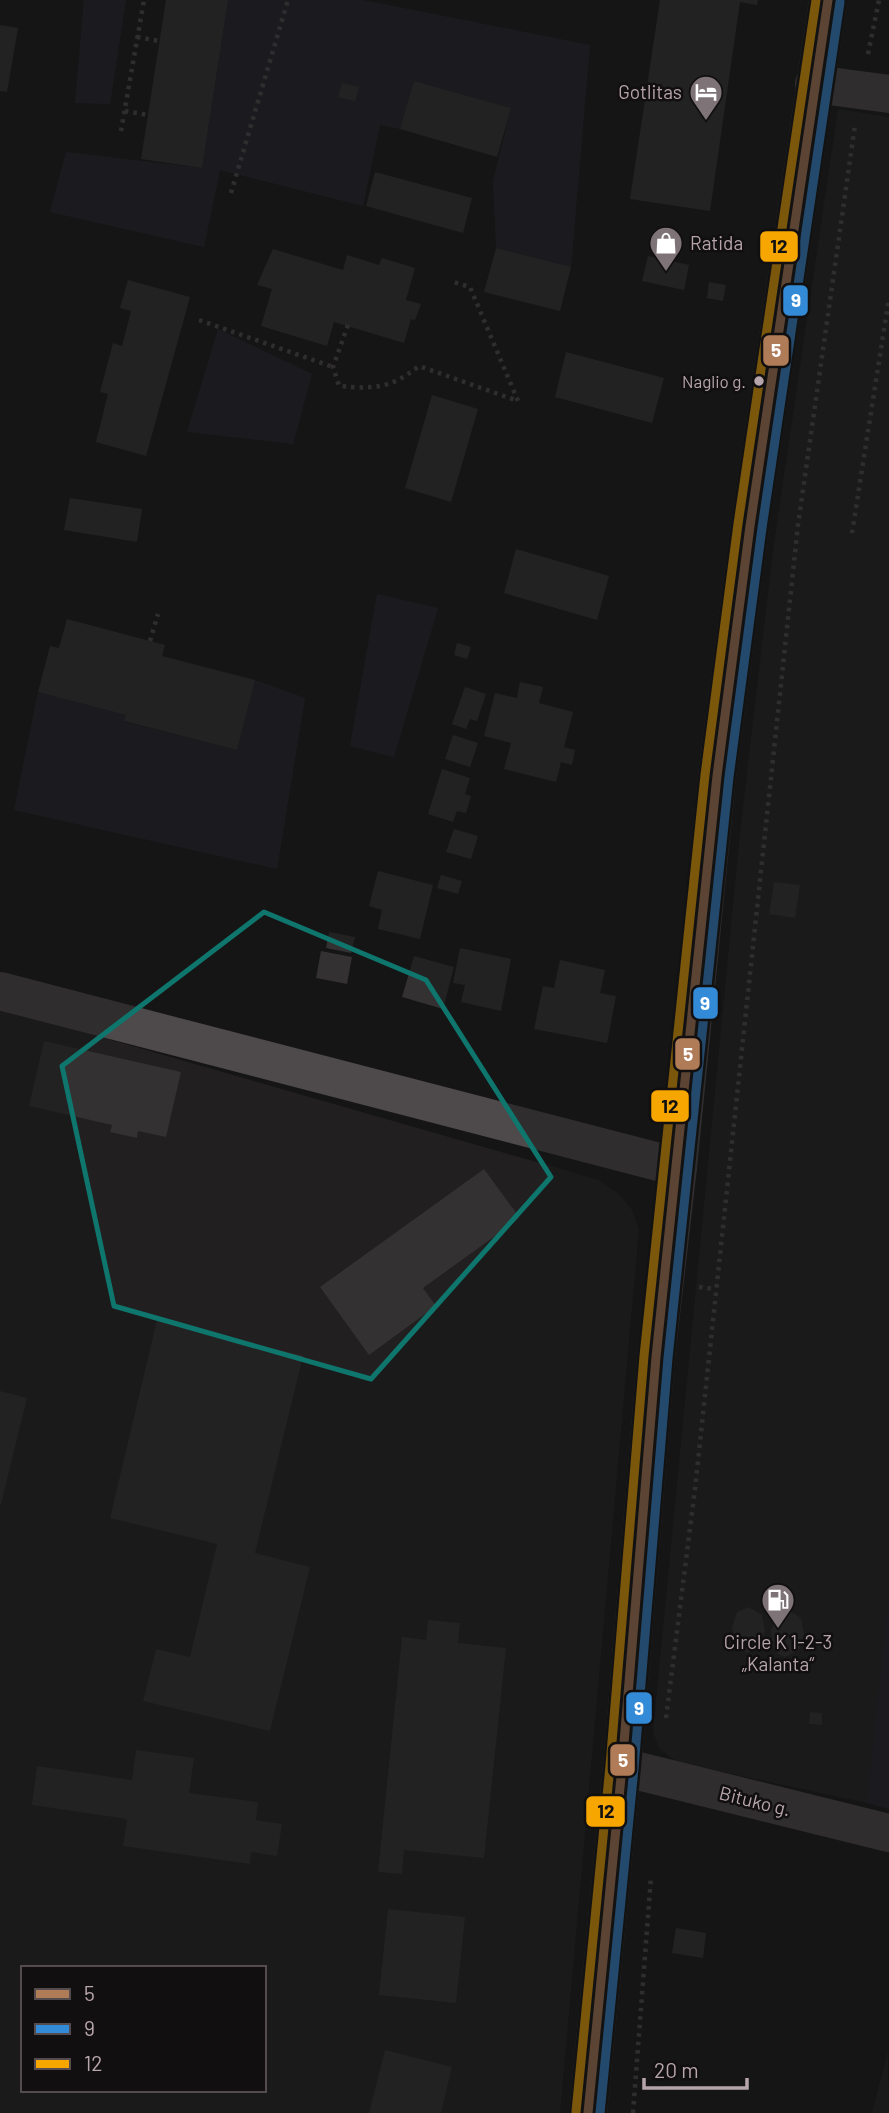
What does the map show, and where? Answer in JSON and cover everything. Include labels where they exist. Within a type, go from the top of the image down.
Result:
[{"type":"main road","points":[[588,2113],[622,1767],[656,1357],[717,776],[752,512],[828,0]]},
{"type":"street","points":[[814,84],[875,92]]},
{"type":"street","points":[[0,991],[678,1167]]},
{"type":"street","name":"Bituko g.","points":[[622,1767],[889,1833]]},
{"type":"path","points":[[121,131],[144,0]]},
{"type":"path","points":[[231,193],[288,0]]},
{"type":"path","points":[[666,1721],[695,1489],[798,524],[875,92],[878,0]]},
{"type":"path","points":[[137,37],[159,41]]},
{"type":"path","points":[[124,111],[148,115]]},
{"type":"path","points":[[348,326],[333,367],[339,386],[376,389],[403,379],[419,366],[518,401],[470,287],[450,281]]},
{"type":"path","points":[[852,533],[888,298]]},
{"type":"path","points":[[199,320],[333,367]]},
{"type":"path","points":[[150,641],[158,614]]},
{"type":"path","points":[[633,2113],[652,1872]]},
{"type":"highlighted area","points":[[264,912],[426,980],[551,1177],[371,1379],[114,1306],[62,1066]]},
{"type":"shaded area","points":[[84,0],[126,0],[110,104],[75,103]]},
{"type":"shaded area","points":[[228,0],[363,0],[590,45],[571,267],[496,248],[493,181],[511,108],[414,81],[400,129],[380,125],[363,206],[220,170],[204,247],[50,212],[66,152],[202,168]]},
{"type":"shaded area","points":[[838,109],[889,117],[889,1593],[867,1803],[677,1762],[659,1748],[653,1732],[740,833],[773,550]]},
{"type":"shaded area","points":[[218,329],[312,374],[293,444],[187,432]]},
{"type":"shaded area","points":[[377,594],[438,608],[394,757],[350,746]]},
{"type":"shaded area","points":[[255,680],[305,698],[277,869],[14,810],[38,692],[126,715],[125,722],[237,750]]},
{"type":"shaded area","points":[[0,1008],[599,1180],[620,1195],[632,1210],[639,1229],[560,2113],[0,2113]]},
{"type":"shaded area","points":[[889,1593],[889,1809],[867,1803]]},
{"type":"shaded area","points":[[888,2051],[889,2113],[872,2113]]},
{"type":"building","points":[[166,0],[228,0],[202,168],[141,159]]},
{"type":"building","points":[[660,0],[758,0],[757,5],[740,2],[710,211],[630,199]]},
{"type":"building","points":[[0,25],[18,28],[7,92],[0,91]]},
{"type":"building","points":[[414,81],[511,108],[497,157],[400,129]]},
{"type":"building","points":[[342,83],[359,87],[355,101],[338,97]]},
{"type":"building","points":[[375,172],[472,198],[463,233],[366,206]]},
{"type":"building","points":[[496,248],[571,267],[560,311],[484,292]]},
{"type":"building","points":[[273,249],[343,270],[347,255],[379,265],[382,258],[415,268],[406,300],[421,304],[415,320],[411,319],[404,343],[334,322],[327,346],[261,326],[272,289],[257,285]]},
{"type":"building","name":"Ratida","points":[[648,256],[689,265],[684,290],[642,281]]},
{"type":"building","points":[[128,280],[190,297],[146,456],[96,442],[108,394],[100,392],[113,343],[122,346],[131,311],[120,308]]},
{"type":"building","points":[[709,282],[726,285],[723,301],[707,298]]},
{"type":"building","points":[[566,352],[664,378],[652,423],[555,397]]},
{"type":"building","points":[[432,395],[478,409],[451,502],[405,488]]},
{"type":"building","points":[[70,498],[142,509],[137,542],[64,530]]},
{"type":"building","points":[[516,549],[609,576],[597,620],[504,593]]},
{"type":"building","points":[[67,619],[165,645],[162,656],[255,680],[237,750],[124,721],[126,715],[38,692],[50,646],[59,648]]},
{"type":"building","points":[[457,643],[471,647],[467,659],[454,655]]},
{"type":"building","points":[[520,682],[543,687],[539,703],[573,712],[564,747],[575,750],[572,765],[561,762],[556,782],[504,769],[511,743],[484,736],[495,693],[517,698]]},
{"type":"building","points":[[465,687],[486,694],[477,721],[470,719],[466,729],[452,724]]},
{"type":"building","points":[[453,735],[478,743],[470,767],[445,759]]},
{"type":"building","points":[[442,769],[470,778],[465,794],[471,796],[466,813],[457,811],[453,822],[428,814]]},
{"type":"building","points":[[454,829],[478,836],[471,859],[446,852]]},
{"type":"building","points":[[378,871],[433,885],[420,939],[378,929],[382,910],[369,906]]},
{"type":"building","points":[[441,875],[462,881],[458,894],[437,888]]},
{"type":"building","points":[[774,882],[800,885],[795,918],[769,914]]},
{"type":"building","points":[[329,932],[355,937],[351,953],[326,948]]},
{"type":"building","points":[[460,948],[511,959],[501,1011],[461,1002],[465,985],[453,983]]},
{"type":"building","points":[[321,951],[352,957],[347,984],[316,978]]},
{"type":"building","points":[[414,956],[454,967],[443,1009],[402,997]]},
{"type":"building","points":[[560,960],[605,970],[600,993],[616,996],[607,1043],[534,1029],[543,986],[554,988]]},
{"type":"building","points":[[44,1041],[181,1072],[166,1137],[138,1131],[137,1138],[110,1132],[112,1125],[29,1106]]},
{"type":"building","points":[[484,1169],[520,1218],[423,1288],[436,1306],[369,1355],[320,1287]]},
{"type":"building","points":[[157,1320],[303,1356],[255,1553],[310,1567],[270,1731],[143,1701],[156,1649],[190,1657],[217,1544],[110,1518]]},
{"type":"building","points":[[0,1391],[27,1398],[1,1504],[0,1504]]},
{"type":"building","points":[[749,1607],[762,1615],[765,1630],[760,1646],[747,1653],[734,1644],[732,1628],[737,1612]]},
{"type":"building","points":[[788,1610],[801,1618],[804,1634],[799,1650],[785,1657],[778,1654],[773,1647],[771,1631],[776,1616]]},
{"type":"building","points":[[428,1620],[460,1623],[458,1643],[506,1648],[484,1858],[404,1850],[402,1874],[378,1872],[402,1637],[426,1640]]},
{"type":"building","points":[[810,1712],[822,1713],[822,1725],[809,1724]]},
{"type":"building","points":[[136,1750],[194,1758],[189,1793],[258,1802],[256,1820],[282,1824],[277,1856],[251,1852],[250,1864],[123,1846],[127,1819],[32,1805],[37,1766],[132,1780]]},
{"type":"building","points":[[388,1909],[465,1917],[456,2003],[379,1995]]},
{"type":"building","points":[[676,1928],[706,1933],[703,1958],[672,1953]]},
{"type":"building","points":[[385,2050],[452,2067],[441,2113],[369,2113]]},
{"type":"transit line","name":"12","points":[[576,2112],[610,1766],[644,1356],[705,775],[738,524],[816,0]]},
{"type":"transit line","name":"5","points":[[588,2113],[622,1767],[656,1357],[717,776],[750,526],[828,0]]},
{"type":"transit line","name":"9","points":[[600,2113],[634,1768],[668,1358],[729,777],[762,528],[840,2]]},
{"type":"place","name":"Gotlitas","points":[[706,122]]},
{"type":"place","name":"Ratida","points":[[666,273]]},
{"type":"place","name":"Naglio g.","points":[[759,381]]},
{"type":"place","name":"Circle K 1-2-3 „Kalanta“","points":[[778,1630]]}]
